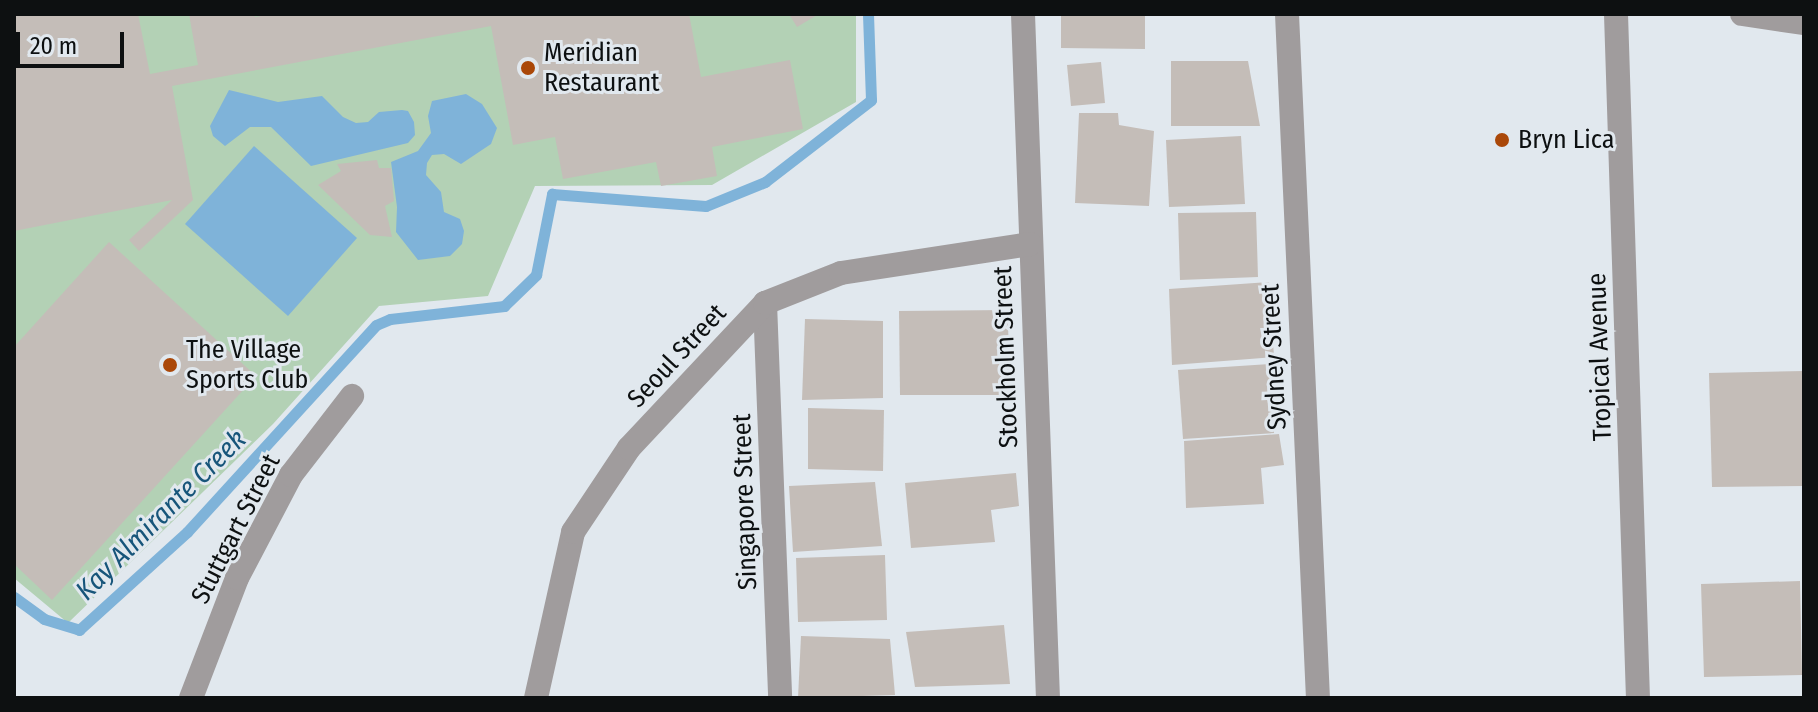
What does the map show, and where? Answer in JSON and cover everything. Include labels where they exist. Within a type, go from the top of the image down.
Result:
[{"type":"street","name":"Stockholm Street","points":[[1023,14],[1048,698]]},
{"type":"street","name":"Sydney Street","points":[[1287,14],[1318,698]]},
{"type":"street","name":"Tropical Avenue","points":[[1616,14],[1620,49],[1638,698]]},
{"type":"street","points":[[1742,14],[1804,23]]},
{"type":"street","name":"Seoul Street","points":[[536,698],[573,532],[629,448],[765,303],[841,273],[1030,244]]},
{"type":"street","name":"Singapore Street","points":[[765,303],[780,698]]},
{"type":"street","name":"Stuttgart Street","points":[[191,698],[237,578],[291,475],[352,396]]},
{"type":"green space","name":"The Village Sports Club","points":[[14,14],[856,14],[856,102],[712,185],[535,186],[488,296],[379,306],[273,424],[68,623],[14,578]]},
{"type":"water","points":[[229,90],[278,102],[322,96],[343,117],[356,123],[368,122],[379,112],[408,111],[414,122],[415,135],[408,143],[311,166],[271,127],[250,127],[225,146],[213,136],[210,126]]},
{"type":"water","points":[[466,94],[482,104],[497,128],[491,144],[461,164],[444,154],[432,155],[427,163],[426,175],[441,192],[444,212],[460,219],[464,231],[462,244],[450,256],[418,260],[396,232],[397,207],[391,162],[418,151],[431,133],[428,116],[432,101]]},
{"type":"water","points":[[254,146],[357,238],[288,316],[185,224]]},
{"type":"building","points":[[14,14],[138,14],[150,74],[198,65],[189,14],[255,14],[255,17],[271,14],[689,14],[701,77],[790,60],[803,129],[712,147],[717,176],[661,186],[656,162],[563,179],[555,137],[513,145],[491,26],[172,86],[193,200],[139,251],[129,240],[172,200],[14,231]]},
{"type":"building","points":[[789,14],[819,14],[797,27]]},
{"type":"building","points":[[1061,14],[1145,14],[1145,49],[1061,48]]},
{"type":"building","points":[[1171,61],[1248,61],[1260,126],[1171,126]]},
{"type":"building","points":[[1101,62],[1105,103],[1071,106],[1067,65]]},
{"type":"building","points":[[1079,113],[1118,113],[1119,125],[1154,131],[1149,206],[1075,203]]},
{"type":"building","points":[[1241,136],[1245,204],[1169,207],[1166,140]]},
{"type":"building","points":[[377,160],[379,168],[391,168],[394,201],[385,206],[392,237],[370,235],[318,185],[341,171],[337,164]]},
{"type":"building","points":[[1256,212],[1258,277],[1180,280],[1178,213]]},
{"type":"building","points":[[109,242],[256,376],[52,600],[14,564],[14,347]]},
{"type":"building","points":[[1269,282],[1274,357],[1172,365],[1169,289]]},
{"type":"building","points":[[1008,310],[1009,395],[900,395],[899,311]]},
{"type":"building","points":[[805,319],[883,321],[883,398],[802,400]]},
{"type":"building","points":[[1270,364],[1274,433],[1183,439],[1178,370]]},
{"type":"building","points":[[1804,371],[1804,486],[1712,487],[1709,373]]},
{"type":"building","points":[[808,408],[884,410],[883,471],[808,469]]},
{"type":"building","points":[[1279,434],[1284,465],[1261,468],[1264,504],[1186,508],[1184,441]]},
{"type":"building","points":[[1016,473],[1019,506],[991,510],[995,542],[911,548],[905,483]]},
{"type":"building","points":[[875,482],[882,546],[793,552],[789,486]]},
{"type":"building","points":[[885,555],[887,620],[798,622],[796,558]]},
{"type":"building","points":[[1800,581],[1802,675],[1704,677],[1701,584]]},
{"type":"building","points":[[1004,625],[1010,684],[915,687],[906,632]]},
{"type":"building","points":[[801,636],[890,639],[895,695],[798,698]]},
{"type":"waterway","name":"Kay Almirante Creek","points":[[14,597],[44,619],[79,630],[187,532],[376,325],[390,319],[504,306],[536,275],[552,194],[706,206],[765,182],[871,100],[868,14]]},
{"type":"place","name":"Meridian Restaurant","points":[[528,68]]},
{"type":"place","name":"Bryn Lica","points":[[1502,140]]},
{"type":"place","name":"The Village Sports Club","points":[[170,365]]}]
